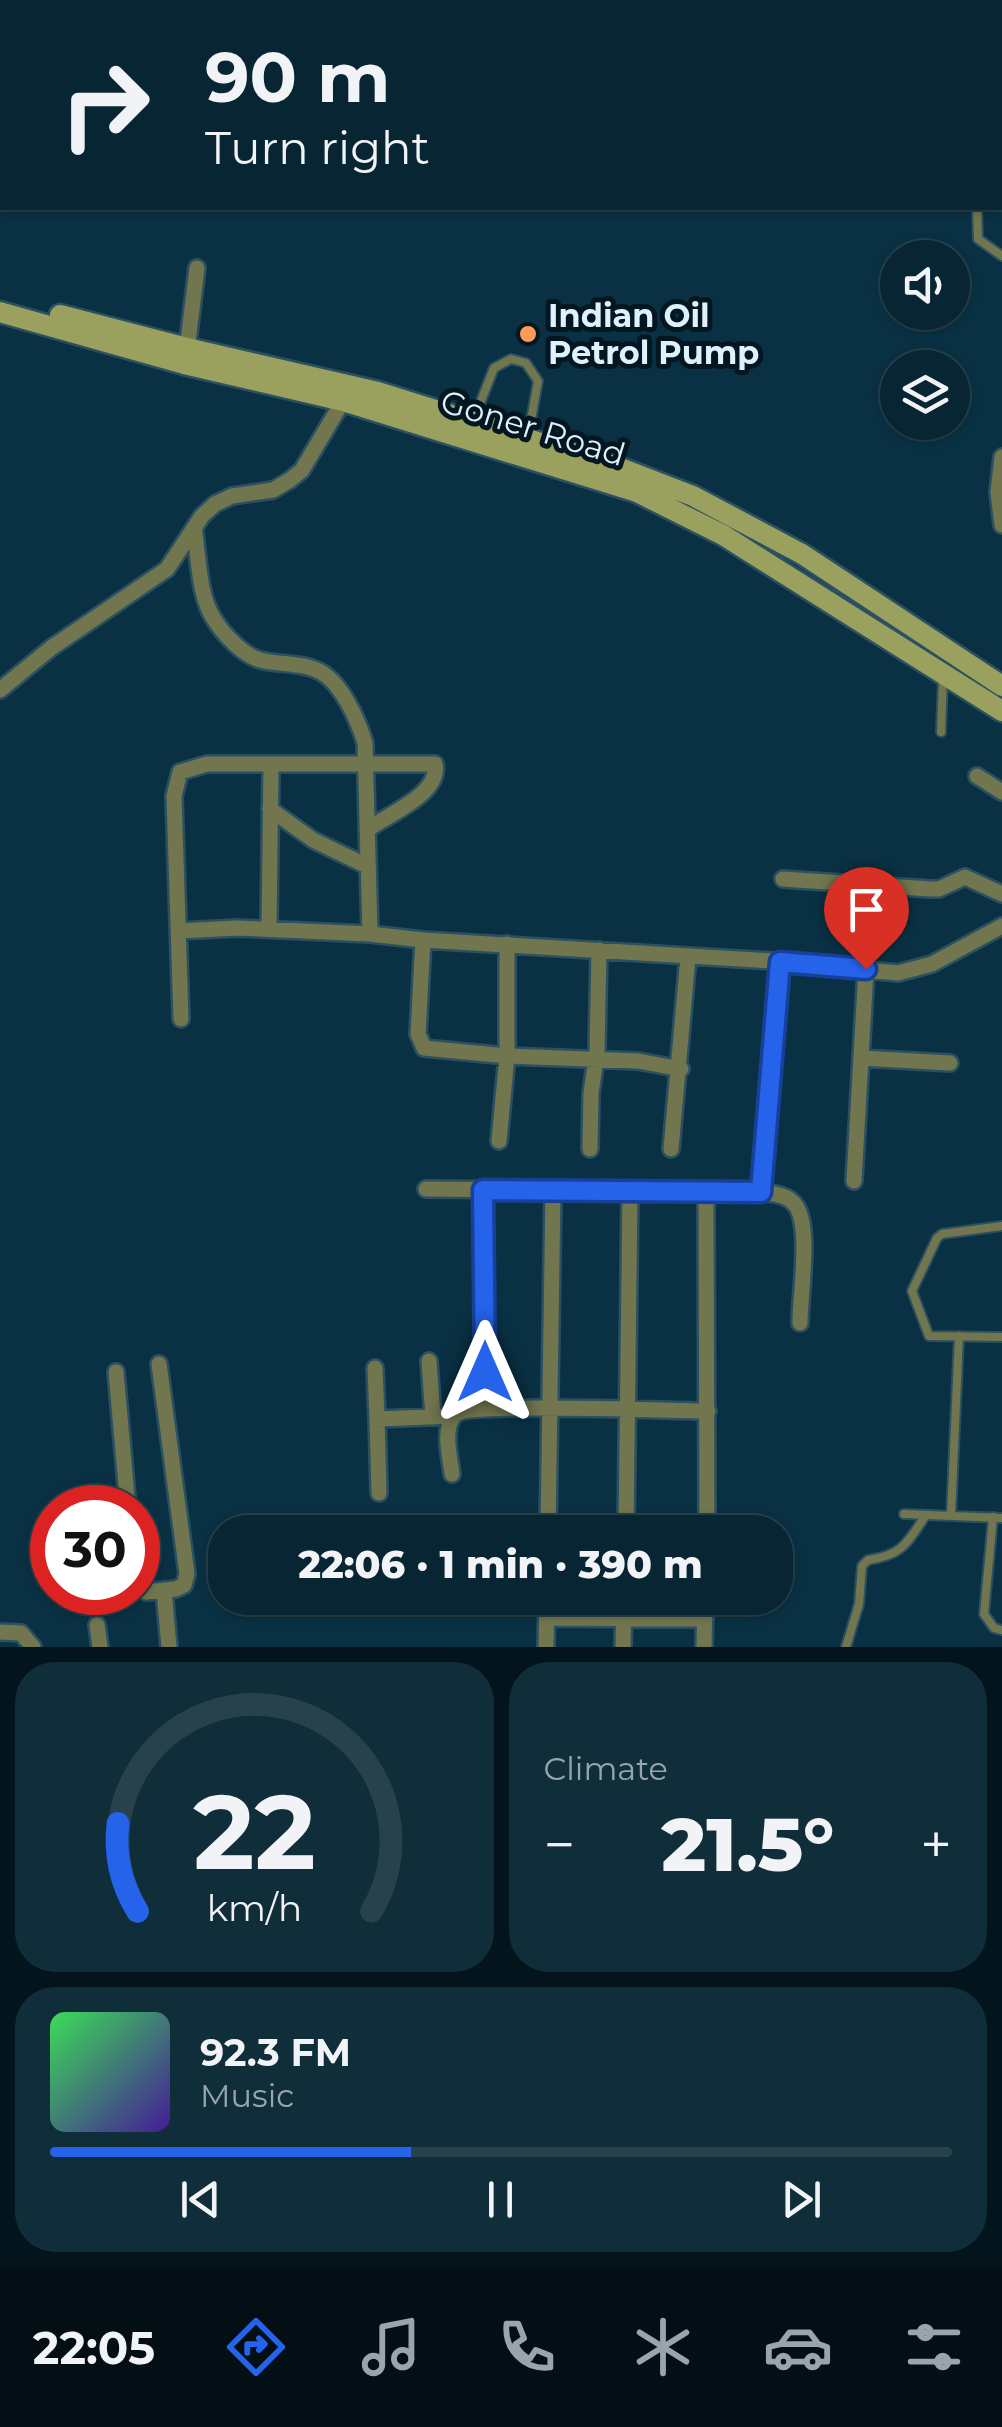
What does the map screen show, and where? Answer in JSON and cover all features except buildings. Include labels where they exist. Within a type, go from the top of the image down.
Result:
[{"type":"street","points":[[186,356],[197,268]]},
{"type":"street","name":"Goner Road","points":[[0,298],[343,402],[471,429]]},
{"type":"street","name":"Goner Road","points":[[0,312],[186,356],[309,374],[524,447],[637,492],[723,535],[1002,711]]},
{"type":"street","points":[[0,690],[51,648],[168,569],[215,504],[232,496],[273,490],[302,470],[343,402]]},
{"type":"street","name":"Goner Road","points":[[524,447],[623,468],[692,496],[802,554],[1000,680]]},
{"type":"street","points":[[1002,457],[1002,526]]},
{"type":"street","points":[[194,528],[212,618],[243,651],[259,660],[321,672],[337,686],[361,731],[370,934]]},
{"type":"street","points":[[788,576],[802,554]]},
{"type":"street","points":[[0,674],[28,668]]},
{"type":"street","points":[[181,1019],[176,781],[180,772],[207,764],[436,764],[438,770],[426,790],[367,830]]},
{"type":"street","points":[[270,766],[270,929]]},
{"type":"street","points":[[977,776],[1002,792]]},
{"type":"street","points":[[270,809],[313,840],[367,866]]},
{"type":"street","points":[[783,879],[930,889],[965,877],[1002,894]]},
{"type":"street","points":[[179,931],[270,929],[370,934],[898,973],[917,970],[1002,926]]},
{"type":"street","points":[[423,940],[418,1034],[424,1048],[638,1061],[680,1069]]},
{"type":"street","points":[[499,1141],[507,1056],[507,944]]},
{"type":"street","points":[[590,1148],[598,950]]},
{"type":"street","points":[[672,1149],[688,957]]},
{"type":"street","points":[[761,1192],[780,962]]},
{"type":"street","points":[[854,1181],[866,969]]},
{"type":"street","points":[[861,1058],[950,1062]]},
{"type":"street","points":[[426,1190],[761,1192],[786,1197],[796,1205],[803,1224],[800,1323]]},
{"type":"street","points":[[483,1190],[485,1409]]},
{"type":"street","points":[[548,1515],[554,1190]]},
{"type":"street","points":[[626,1515],[630,1191]]},
{"type":"street","points":[[706,1192],[706,1515]]},
{"type":"street","points":[[430,1361],[433,1417]]},
{"type":"street","points":[[158,1364],[188,1574],[184,1585],[160,1590]]},
{"type":"street","points":[[375,1368],[379,1493]]},
{"type":"street","points":[[116,1372],[126,1485]]},
{"type":"street","points":[[377,1419],[453,1416],[461,1411],[485,1409],[708,1411]]},
{"type":"street","points":[[452,1474],[448,1431],[453,1416]]},
{"type":"street","points":[[164,1590],[169,1647]]},
{"type":"street","points":[[704,1647],[705,1615]]},
{"type":"street","points":[[546,1647],[547,1618],[705,1619]]},
{"type":"street","points":[[623,1647],[624,1618]]},
{"type":"street","points":[[97,1625],[100,1647]]},
{"type":"street","points":[[0,1632],[20,1632],[33,1647]]},
{"type":"lane","points":[[976,210],[978,239],[1002,256]]},
{"type":"lane","points":[[471,429],[494,368],[511,359],[526,363],[538,380],[524,447]]},
{"type":"lane","points":[[941,732],[943,674]]},
{"type":"lane","points":[[929,1336],[912,1285],[925,1269],[937,1238],[952,1231],[1002,1226]]},
{"type":"lane","points":[[916,1335],[1002,1338]]},
{"type":"lane","points":[[950,1516],[959,1336]]},
{"type":"lane","points":[[904,1514],[998,1518],[984,1614],[994,1628],[1002,1630]]},
{"type":"lane","points":[[846,1647],[859,1604],[862,1566],[868,1560],[894,1555],[926,1515]]},
{"type":"place","name":"Indian Oil Petrol Pump","points":[[528,334]]},
{"type":"route","points":[[485,1372],[483,1190],[761,1192],[780,962],[866,969]]}]
